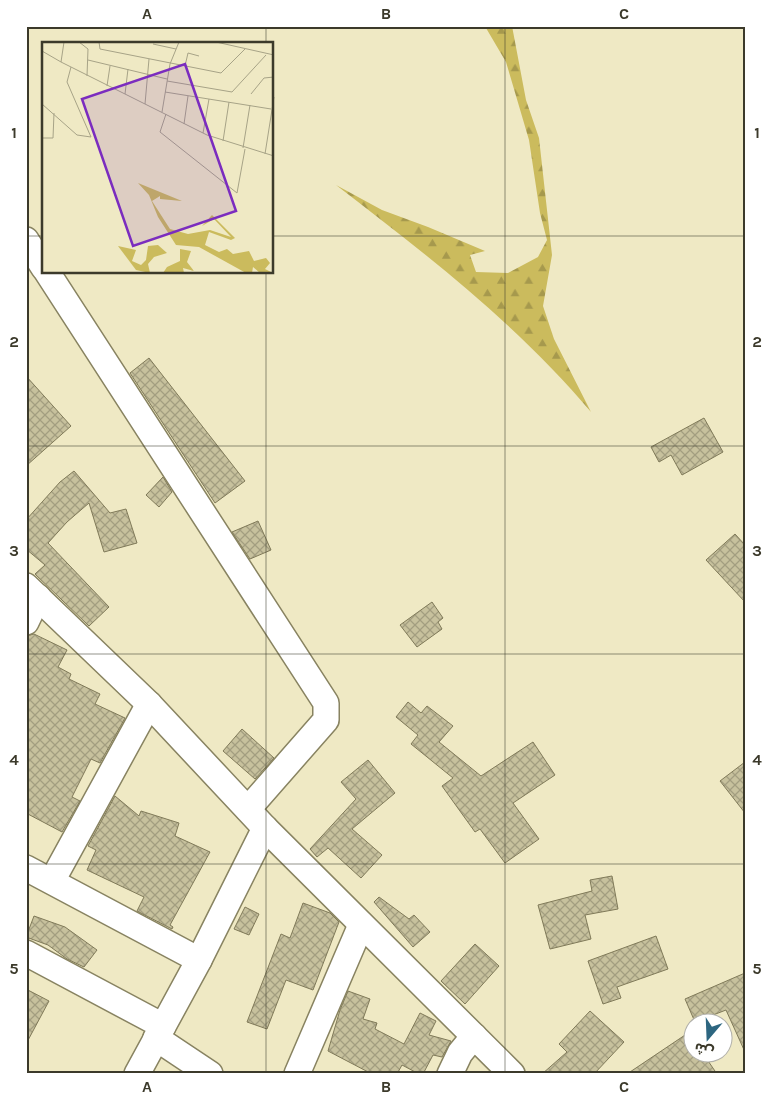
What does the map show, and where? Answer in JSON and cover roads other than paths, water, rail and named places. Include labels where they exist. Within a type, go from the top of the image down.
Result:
[{"type":"street","points":[[26,240],[42,265]]},
{"type":"street","points":[[47,274],[326,703],[326,720],[248,808]]},
{"type":"street","points":[[26,622],[32,591]]},
{"type":"street","points":[[32,591],[149,704],[265,828],[512,1074]]},
{"type":"street","points":[[52,881],[149,704]]},
{"type":"street","points":[[137,1074],[199,960],[265,828]]},
{"type":"street","points":[[26,868],[199,960]]},
{"type":"street","points":[[297,1074],[361,925]]},
{"type":"street","points":[[26,953],[160,1032],[210,1074]]},
{"type":"street","points":[[450,1074],[460,1053],[474,1036]]}]
